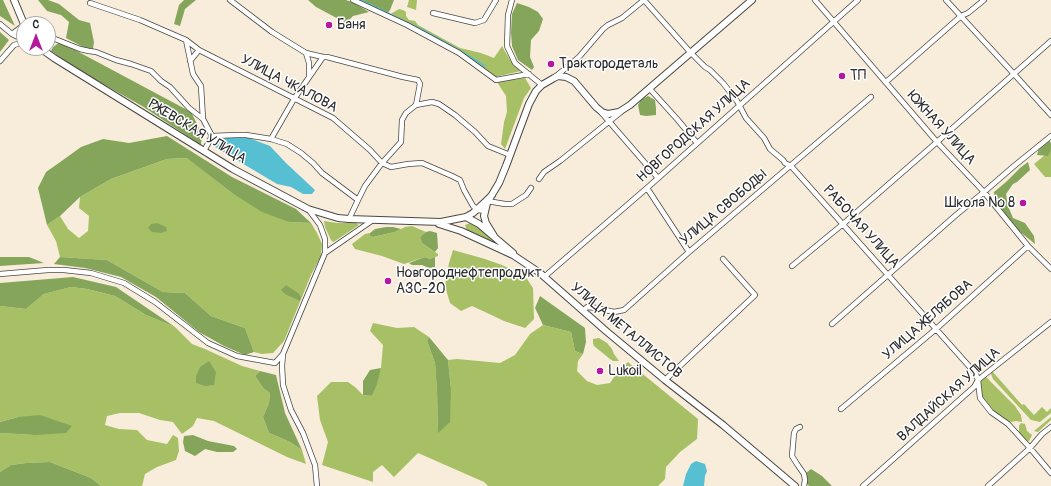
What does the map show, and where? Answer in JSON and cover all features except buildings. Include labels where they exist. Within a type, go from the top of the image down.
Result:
[{"type":"main road","points":[[14,0],[21,16]]},
{"type":"main road","points":[[426,222],[441,222],[463,218],[478,210],[487,201],[499,183],[529,104],[542,85],[554,78],[562,76],[574,81],[600,111],[608,114],[622,111],[752,0]]},
{"type":"main road","name":"РЖЕВСКАЯ УЛИЦА","points":[[51,56],[233,169],[308,209],[338,218],[426,222]]},
{"type":"main road","points":[[487,201],[484,216],[486,223],[494,236]]},
{"type":"main road","points":[[461,231],[463,218]]},
{"type":"main road","points":[[463,218],[474,220],[524,262]]},
{"type":"main road","name":"УЛИЦА МЕТАЛЛИСТОВ","points":[[426,222],[461,231],[513,255],[524,262],[795,486]]},
{"type":"street","points":[[230,0],[272,32],[306,53],[418,80],[420,84],[416,105]]},
{"type":"street","points":[[352,0],[407,25],[459,53],[496,80],[529,74]]},
{"type":"street","points":[[433,13],[475,23],[484,20],[496,0]]},
{"type":"street","points":[[512,0],[508,15],[507,46],[515,63],[542,85]]},
{"type":"street","points":[[554,78],[579,57],[603,29],[622,18],[644,0]]},
{"type":"street","name":"РАБОЧАЯ УЛИЦА","points":[[644,0],[691,53],[723,83],[740,106],[746,118],[764,138],[770,149],[785,163],[791,166],[976,374],[980,398],[991,412],[1008,424],[1051,473]]},
{"type":"street","name":"ЮЖНАЯ УЛИЦА","points":[[815,0],[937,142],[984,192],[1028,246],[1051,269]]},
{"type":"street","name":"НОВГОРОДСКАЯ УЛИЦА","points":[[544,277],[740,106],[858,0]]},
{"type":"street","points":[[946,0],[1051,115]]},
{"type":"street","points":[[886,82],[960,16],[968,14],[984,0]]},
{"type":"street","name":"УЛИЦА ЧКАЛОВА","points":[[90,3],[140,20],[186,40],[199,50],[333,118],[370,150],[382,163]]},
{"type":"street","points":[[0,24],[16,36]]},
{"type":"street","points":[[12,34],[16,31]]},
{"type":"street","name":"РЖЕВСКАЯ УЛИЦА","points":[[56,39],[80,49],[96,52],[151,71],[161,81],[170,87],[189,108],[203,119],[212,136],[237,134],[271,139],[287,144],[301,153],[322,173],[358,200]]},
{"type":"street","points":[[186,40],[193,74],[201,86],[203,119]]},
{"type":"street","points":[[792,266],[843,224],[1051,41]]},
{"type":"street","points":[[0,61],[16,44]]},
{"type":"street","points":[[190,61],[199,50]]},
{"type":"street","points":[[306,53],[310,63],[309,78]]},
{"type":"street","points":[[271,139],[294,99],[323,57]]},
{"type":"street","points":[[649,88],[697,143]]},
{"type":"street","name":"УЛИЦА СВОБОДЫ","points":[[583,311],[587,307],[614,312],[624,310],[689,252],[871,97]]},
{"type":"street","points":[[349,219],[366,186],[382,163],[401,142],[402,120],[406,113],[416,105],[432,102],[439,104],[455,115],[488,146],[510,155]]},
{"type":"street","points":[[600,111],[658,178]]},
{"type":"street","points":[[539,179],[544,172],[622,111]]},
{"type":"street","points":[[204,151],[212,136]]},
{"type":"street","points":[[832,324],[956,215],[1051,136]]},
{"type":"street","points":[[382,163],[391,167],[422,163],[452,176],[460,180],[473,206],[478,210],[485,211]]},
{"type":"street","points":[[487,201],[512,204],[526,195],[531,188]]},
{"type":"street","points":[[646,188],[689,252]]},
{"type":"street","points":[[275,364],[283,354],[325,253],[325,239],[320,226],[308,209]]},
{"type":"street","points":[[325,253],[373,220]]},
{"type":"street","name":"УЛИЦА ЖЕЛЯБОВА","points":[[840,409],[936,329],[1028,246]]},
{"type":"street","points":[[665,380],[756,295],[723,259]]},
{"type":"street","points":[[0,274],[64,270],[91,273],[124,283],[155,302],[208,343],[238,356],[282,366]]},
{"type":"street","name":"ВАЛДАЙСКАЯ УЛИЦА","points":[[863,486],[974,387],[978,380],[1051,322]]},
{"type":"street","points":[[283,354],[283,385],[291,410],[303,433],[315,465],[317,486]]},
{"type":"street","points":[[800,427],[796,429],[794,433],[792,456],[804,474],[804,486]]},
{"type":"street","points":[[988,486],[1051,427]]},
{"type":"green space","points":[[0,0],[3,0],[15,26],[0,16]]},
{"type":"green space","points":[[38,0],[48,0],[59,4],[79,20],[90,23],[94,42],[93,49],[85,48],[66,38],[69,22],[61,15],[47,11]]},
{"type":"green space","points":[[184,0],[196,0],[185,9],[180,26],[174,24],[179,5]]},
{"type":"green space","points":[[308,0],[346,0],[369,12],[353,16],[346,23],[316,7]]},
{"type":"green space","points":[[357,0],[394,0],[387,14]]},
{"type":"green space","points":[[409,0],[417,0],[416,10],[407,7]]},
{"type":"green space","points":[[517,3],[538,12],[543,19],[539,31],[531,40],[530,57],[534,67],[532,70],[518,60],[512,46],[512,14]]},
{"type":"green space","points":[[399,9],[406,12],[406,16],[409,20],[415,21],[418,25],[460,48],[494,58],[502,46],[510,60],[521,71],[495,77],[481,67],[390,16]]},
{"type":"green space","points":[[0,32],[9,40],[0,52]]},
{"type":"green space","points":[[60,42],[191,112],[202,134],[201,145],[142,106],[80,71],[56,54],[56,45]]},
{"type":"green space","points":[[525,78],[531,88],[524,98],[505,149],[501,144],[507,112],[506,96],[497,82]]},
{"type":"green space","points":[[648,96],[655,100],[656,115],[640,115],[638,105],[641,100]]},
{"type":"green space","points":[[167,136],[232,177],[296,209],[311,223],[289,222],[262,212],[232,193],[187,158],[167,159],[111,179],[80,197],[60,216],[47,225],[38,188],[46,172],[81,147],[103,139],[129,143]]},
{"type":"green space","points":[[1049,140],[1051,143],[1051,150],[1048,156],[1037,155],[1039,148]]},
{"type":"green space","points":[[1051,150],[1051,177],[1045,177],[1034,164]]},
{"type":"green space","points":[[188,158],[232,193],[289,222],[311,223],[322,244],[321,256],[311,275],[284,341],[273,353],[262,354],[254,352],[245,328],[211,316],[185,293],[163,292],[107,260],[60,257],[56,241],[47,225],[60,216],[68,229],[79,238],[88,231],[89,216],[79,208],[80,197],[111,179],[167,159]]},
{"type":"green space","points":[[1028,162],[1030,170],[1013,184],[1006,194],[1008,206],[1013,218],[1025,223],[1034,236],[1035,244],[1018,230],[995,204],[994,192]]},
{"type":"green space","points":[[324,221],[356,223],[359,225],[333,242],[325,227]]},
{"type":"green space","points":[[157,223],[166,227],[167,231],[161,233],[152,232],[148,228],[151,224]]},
{"type":"green space","points":[[470,223],[500,245],[499,246],[467,231],[465,225]]},
{"type":"green space","points":[[412,226],[426,232],[420,237],[422,243],[438,254],[438,256],[430,259],[425,257],[404,264],[382,256],[355,249],[352,244],[365,234],[370,233],[370,236],[373,237]]},
{"type":"green space","points":[[386,227],[401,229],[395,232],[373,237],[370,236],[370,233],[375,229]]},
{"type":"green space","points":[[430,231],[437,233],[438,248],[435,252],[422,243],[420,237],[426,232]]},
{"type":"green space","points":[[453,250],[502,265],[525,276],[533,288],[534,319],[525,328],[504,321],[472,306],[461,311],[450,303],[445,286]]},
{"type":"green space","points":[[0,257],[29,257],[44,263],[0,266]]},
{"type":"green space","points":[[60,257],[107,260],[163,292],[185,293],[211,316],[245,328],[254,352],[245,355],[224,346],[199,332],[156,297],[121,277],[85,268],[54,264]]},
{"type":"green space","points":[[425,257],[430,259],[435,257],[435,267],[429,268],[422,265],[412,265],[409,263]]},
{"type":"green space","points":[[73,277],[116,287],[175,327],[146,315],[115,296],[87,289],[71,287],[44,294],[26,309],[0,306],[0,283]]},
{"type":"green space","points":[[286,285],[298,293],[301,297],[300,301],[285,294],[281,290]]},
{"type":"green space","points":[[71,287],[87,289],[115,296],[146,315],[175,327],[192,344],[242,366],[260,371],[255,376],[264,389],[270,393],[269,403],[263,417],[269,433],[290,442],[302,450],[306,464],[287,457],[214,421],[197,418],[193,426],[182,434],[173,422],[160,420],[139,413],[120,413],[107,416],[105,425],[119,429],[137,430],[147,440],[167,444],[173,435],[178,438],[179,451],[176,460],[157,467],[145,474],[142,486],[101,486],[91,478],[50,462],[11,465],[0,472],[0,433],[34,435],[18,417],[0,422],[0,306],[26,309],[44,294]]},
{"type":"green space","points":[[540,296],[585,328],[586,342],[583,354],[575,351],[571,332],[543,325],[535,308]]},
{"type":"green space","points":[[373,323],[397,328],[414,327],[429,337],[427,341],[435,363],[438,432],[451,389],[448,360],[457,359],[500,363],[515,355],[530,334],[543,325],[571,332],[575,351],[583,354],[578,361],[577,371],[587,381],[597,385],[610,383],[618,371],[628,362],[698,419],[697,439],[680,452],[666,467],[665,479],[658,486],[488,486],[484,482],[418,453],[394,477],[382,465],[373,472],[373,482],[322,465],[328,442],[320,420],[317,396],[331,382],[348,382],[363,395],[372,396],[381,368],[383,345],[370,331]]},
{"type":"green space","points":[[429,337],[448,360],[451,389],[450,422],[438,433],[435,363],[427,341]]},
{"type":"green space","points":[[599,338],[607,343],[619,361],[613,361],[594,346],[593,339]]},
{"type":"green space","points":[[209,361],[216,372],[214,385],[205,386],[196,383],[196,376],[200,367]]},
{"type":"green space","points":[[381,368],[372,396],[363,395],[363,381],[370,370]]},
{"type":"green space","points":[[260,371],[276,375],[285,413],[302,450],[290,442],[269,433],[263,417],[269,403],[270,393],[264,389],[255,376]]},
{"type":"green space","points":[[992,371],[1022,405],[1024,404],[1034,415],[1042,407],[1047,412],[1051,408],[1051,413],[1040,422],[1031,420],[993,379],[991,374]]},
{"type":"green space","points":[[986,377],[1015,406],[1021,415],[1022,422],[1011,422],[1002,418],[982,397],[980,389],[981,381]]},
{"type":"green space","points":[[40,415],[72,426],[66,433],[34,435],[0,433],[0,422],[18,417]]},
{"type":"green space","points":[[1051,417],[1051,420],[1038,432],[1034,431]]},
{"type":"green space","points":[[1021,423],[1025,424],[1027,431],[1032,435],[1029,441],[1025,440],[1019,433],[1019,426]]},
{"type":"green space","points":[[193,435],[208,441],[234,446],[237,449],[233,452],[217,452],[205,449],[195,456],[185,451],[183,442],[184,436]]},
{"type":"green space","points":[[50,462],[91,478],[101,486],[0,486],[0,472],[11,465]]},
{"type":"green space","points":[[811,469],[822,476],[832,486],[809,486],[805,482],[806,473]]},
{"type":"water","points":[[227,137],[249,138],[270,146],[315,190],[312,194],[303,194],[291,187],[277,184],[215,147],[219,142]]},
{"type":"water","points":[[696,461],[705,464],[707,471],[704,486],[683,486],[686,474],[691,464]]},
{"type":"waterway","points":[[361,0],[421,29],[485,66]]},
{"type":"place","name":"Баня","points":[[329,25]]},
{"type":"place","name":"Трактородеталь","points":[[551,64]]},
{"type":"place","name":"ТП","points":[[842,76]]},
{"type":"place","name":"Школа № 8","points":[[1023,203]]},
{"type":"place","name":"Новгороднефтепродукт АЗС-20","points":[[388,281]]},
{"type":"place","name":"Lukoil","points":[[600,371]]}]
